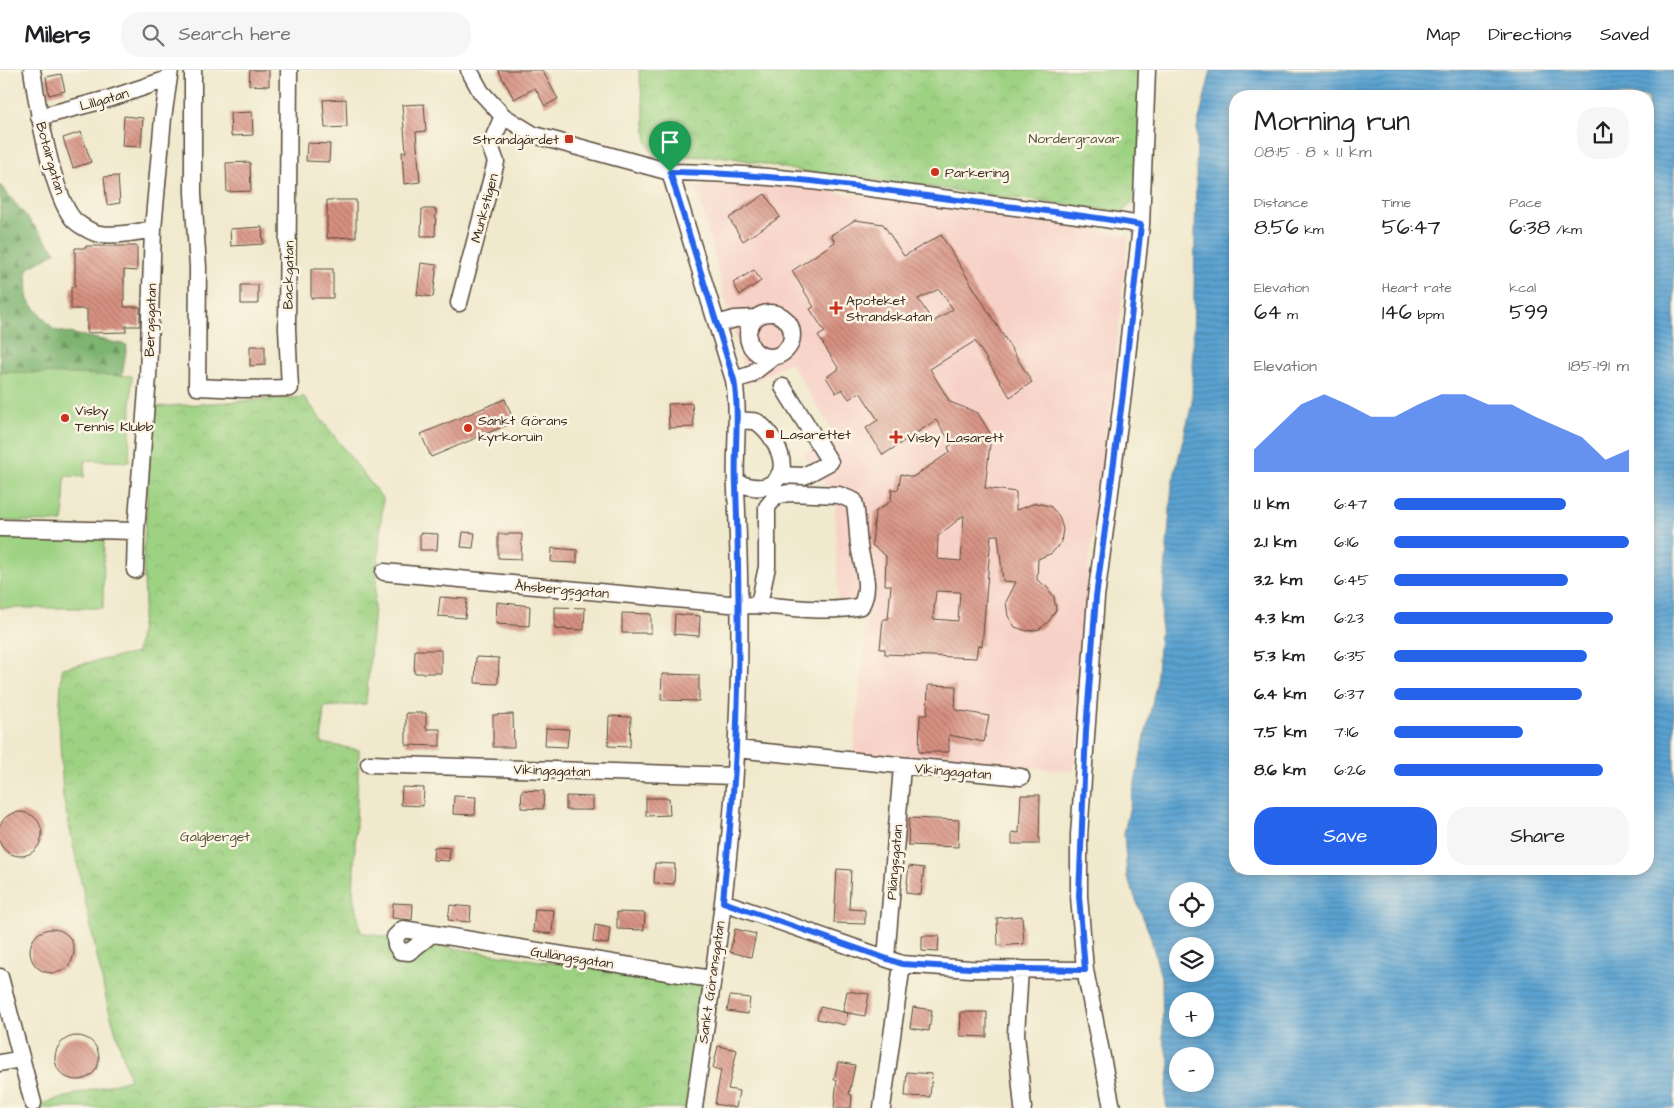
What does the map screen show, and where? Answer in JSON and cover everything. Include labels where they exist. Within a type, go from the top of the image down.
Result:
[{"type":"street","name":"Botairgatan","points":[[32,70],[39,117],[59,192],[74,220],[94,233],[131,234],[153,229]]},
{"type":"street","name":"Backgatan","points":[[193,70],[193,193],[198,267],[197,387],[243,389],[290,388],[287,329],[289,70]]},
{"type":"street","points":[[469,70],[481,92],[502,116],[534,135],[670,172],[790,180],[891,190],[1092,216],[1141,225]]},
{"type":"street","points":[[1112,1108],[1085,970],[1079,896],[1086,722],[1099,566],[1123,394],[1141,225],[1147,70]]},
{"type":"street","name":"Lillgatan","points":[[39,117],[108,99],[169,74]]},
{"type":"street","name":"Bergsgatan","points":[[135,570],[136,531],[143,454],[153,229],[169,74]]},
{"type":"street","name":"Munkstigen","points":[[458,303],[496,162],[490,146],[502,116]]},
{"type":"street","name":"Sankt Göransgatan","points":[[670,172],[734,380],[738,421],[736,483],[740,605],[736,749],[723,902],[694,1108]]},
{"type":"street","points":[[734,380],[750,375],[772,358],[786,352],[793,339],[791,325],[784,317],[775,313],[765,313],[756,318],[749,327],[748,338],[752,349],[761,356],[772,358]]},
{"type":"street","points":[[717,324],[735,319],[756,318]]},
{"type":"street","points":[[779,476],[804,476],[830,462],[783,387]]},
{"type":"street","points":[[736,483],[765,487],[773,483],[779,476],[782,461],[771,435],[755,421],[738,421]]},
{"type":"street","name":"Åhsbergsgatan","points":[[384,572],[740,605],[759,604],[842,610],[861,606],[867,595],[854,501],[839,495],[788,494],[776,496],[767,507],[767,567],[759,604]]},
{"type":"street","points":[[0,528],[136,531]]},
{"type":"street","name":"Vikingagatan","points":[[736,749],[902,767],[1021,777]]},
{"type":"street","name":"Vikingagatan","points":[[369,764],[734,776]]},
{"type":"street","name":"Pilängsgatan","points":[[886,958],[902,767]]},
{"type":"street","points":[[723,902],[902,964],[936,967],[1085,970]]},
{"type":"street","name":"Gullängsgatan","points":[[432,934],[711,979]]},
{"type":"street","points":[[882,1108],[902,964]]},
{"type":"street","points":[[1020,969],[1016,1034],[1023,1108]]},
{"type":"street","points":[[0,978],[33,1102]]},
{"type":"street","points":[[0,1063],[21,1059]]},
{"type":"shaded area","name":"Visby Lasarett","points":[[768,183],[997,214],[1128,236],[1109,422],[1087,575],[1083,690],[1074,771],[853,755],[868,613],[838,605],[835,499],[803,454],[834,433],[790,362],[747,385],[697,187]]},
{"type":"green space","name":"Nordergravar","points":[[639,70],[1143,70],[1138,196],[1123,212],[800,171],[728,157],[654,156],[647,142]]},
{"type":"green space","points":[[0,185],[56,252],[27,269],[28,300],[54,330],[127,345],[122,376],[0,372]]},
{"type":"green space","name":"Visby Tennis Klubb","points":[[0,372],[132,376],[129,462],[85,460],[84,477],[65,476],[63,522],[0,521]]},
{"type":"green space","name":"Galgberget","points":[[304,397],[383,499],[366,704],[324,707],[321,743],[359,750],[353,895],[361,932],[399,940],[702,985],[685,1108],[27,1108],[130,1079],[107,1003],[63,797],[59,720],[62,668],[137,653],[145,599],[143,560],[153,407]]},
{"type":"green space","points":[[0,533],[104,535],[103,608],[0,608]]},
{"type":"water","points":[[1211,70],[1674,70],[1674,1108],[1167,1108],[1165,1097],[1169,1071],[1169,1092],[1214,1092],[1214,1047],[1169,1047],[1169,1060],[1163,1038],[1162,981],[1150,935],[1127,877],[1124,833],[1156,685],[1172,485],[1192,403],[1197,128]]},
{"type":"building","points":[[250,70],[269,70],[269,86],[249,85]]},
{"type":"building","points":[[498,70],[542,70],[558,99],[545,106],[535,88],[514,99]]},
{"type":"building","points":[[61,74],[65,91],[49,95],[46,77]]},
{"type":"building","points":[[346,99],[347,127],[325,128],[323,100]]},
{"type":"building","points":[[424,104],[426,131],[416,132],[420,182],[404,184],[402,152],[406,152],[402,105]]},
{"type":"building","points":[[252,112],[253,135],[231,136],[230,113]]},
{"type":"building","points":[[124,116],[143,118],[141,147],[122,146]]},
{"type":"building","points":[[81,132],[91,162],[73,168],[63,138]]},
{"type":"building","points":[[307,143],[330,144],[329,162],[306,161]]},
{"type":"building","points":[[250,162],[251,191],[227,192],[226,163]]},
{"type":"building","points":[[118,176],[120,203],[107,205],[104,177]]},
{"type":"building","points":[[765,194],[780,217],[743,241],[729,218]]},
{"type":"building","points":[[327,200],[356,200],[356,237],[327,238]]},
{"type":"building","points":[[422,209],[436,209],[435,236],[421,236]]},
{"type":"building","name":"Visby Lasarett","points":[[855,220],[883,224],[904,256],[941,235],[1032,382],[1010,397],[975,341],[930,369],[950,402],[978,413],[991,435],[985,488],[1016,492],[1016,510],[1036,503],[1050,506],[1059,516],[1063,529],[1061,542],[1052,553],[1038,559],[1037,580],[1047,587],[1054,597],[1056,610],[1049,621],[1040,629],[1027,631],[1015,627],[1008,616],[1006,602],[1016,582],[1003,581],[998,535],[991,535],[982,646],[978,645],[976,658],[885,654],[885,649],[880,649],[883,619],[888,619],[891,585],[885,585],[886,556],[872,545],[875,512],[891,501],[892,489],[898,490],[901,474],[913,477],[950,452],[948,447],[952,444],[936,420],[883,455],[866,428],[878,420],[860,392],[849,399],[842,389],[836,393],[826,377],[839,369],[818,336],[825,332],[810,309],[814,307],[792,271],[835,242],[831,235]],"holes":[[[939,289],[953,309],[933,322],[918,299]],[[964,515],[961,561],[937,559],[938,536]],[[936,591],[960,592],[958,621],[933,619]]]},
{"type":"building","points":[[262,227],[263,244],[231,246],[230,229]]},
{"type":"building","points":[[86,246],[137,246],[137,271],[124,270],[124,307],[140,307],[140,326],[126,326],[126,332],[87,333],[87,309],[71,309],[71,287],[75,287],[75,248],[86,248]]},
{"type":"building","points":[[421,263],[437,265],[433,297],[417,295]]},
{"type":"building","points":[[311,269],[333,269],[333,298],[311,298]]},
{"type":"building","points":[[754,270],[761,281],[740,295],[733,283]]},
{"type":"building","points":[[241,285],[258,285],[258,304],[241,304]]},
{"type":"building","points":[[250,346],[265,346],[265,365],[250,366]]},
{"type":"building","name":"Sankt Görans kyrkoruin","points":[[505,399],[514,422],[431,457],[421,434]]},
{"type":"building","points":[[692,403],[694,427],[669,428],[668,404]]},
{"type":"building","points":[[463,532],[475,533],[473,548],[461,547]]},
{"type":"building","points":[[420,533],[438,534],[437,550],[420,550]]},
{"type":"building","points":[[498,534],[522,534],[521,559],[498,558]]},
{"type":"building","points":[[552,548],[577,550],[577,563],[551,562]]},
{"type":"building","points":[[440,597],[467,599],[465,618],[438,616]]},
{"type":"building","points":[[497,602],[530,606],[529,626],[496,624]]},
{"type":"building","points":[[555,607],[585,608],[584,630],[555,629]]},
{"type":"building","points":[[622,613],[651,614],[651,633],[622,633]]},
{"type":"building","points":[[675,614],[700,616],[699,636],[674,634]]},
{"type":"building","points":[[415,650],[441,650],[441,673],[414,673]]},
{"type":"building","points":[[476,657],[499,658],[498,684],[475,683]]},
{"type":"building","points":[[662,674],[699,675],[699,701],[661,700]]},
{"type":"building","points":[[928,685],[956,686],[955,710],[989,716],[984,742],[949,735],[949,752],[919,752],[920,715],[927,715]]},
{"type":"building","points":[[406,713],[426,713],[426,729],[440,729],[440,746],[406,745]]},
{"type":"building","points":[[513,714],[514,747],[493,747],[493,715]]},
{"type":"building","points":[[609,716],[631,717],[630,747],[608,746]]},
{"type":"building","points":[[546,728],[569,729],[567,747],[545,746]]},
{"type":"building","points":[[402,787],[424,788],[423,806],[401,805]]},
{"type":"building","points":[[522,790],[544,791],[543,809],[521,808]]},
{"type":"building","points":[[1021,795],[1040,795],[1039,844],[1012,844],[1012,832],[1019,833]]},
{"type":"building","points":[[454,796],[476,797],[475,815],[453,814]]},
{"type":"building","points":[[566,796],[593,797],[593,810],[566,810]]},
{"type":"building","points":[[646,798],[669,798],[670,815],[646,816]]},
{"type":"building","points":[[20,812],[32,816],[38,822],[42,834],[38,846],[32,852],[20,856],[8,852],[2,846],[-1,838],[2,822],[8,816]]},
{"type":"building","points":[[909,818],[959,820],[958,847],[908,845]]},
{"type":"building","points":[[434,847],[450,848],[449,861],[433,860]]},
{"type":"building","points":[[655,863],[675,864],[674,884],[654,883]]},
{"type":"building","points":[[909,866],[924,868],[921,895],[906,893]]},
{"type":"building","points":[[837,869],[851,870],[849,909],[865,910],[865,924],[834,923]]},
{"type":"building","points":[[393,903],[413,904],[412,920],[392,918]]},
{"type":"building","points":[[450,905],[471,907],[470,922],[448,920]]},
{"type":"building","points":[[535,909],[554,910],[552,934],[533,932]]},
{"type":"building","points":[[617,912],[645,913],[644,930],[617,929]]},
{"type":"building","points":[[1022,916],[1024,944],[998,946],[997,918]]},
{"type":"building","points":[[595,925],[610,928],[608,944],[593,942]]},
{"type":"building","points":[[56,929],[68,935],[73,942],[73,960],[68,967],[61,972],[48,973],[40,970],[33,963],[30,947],[33,939],[40,932]]},
{"type":"building","points":[[735,929],[756,934],[751,957],[730,952]]},
{"type":"building","points":[[922,936],[939,936],[938,952],[922,951]]},
{"type":"building","points":[[847,991],[869,994],[865,1016],[843,1012]]},
{"type":"building","points":[[730,996],[750,998],[748,1014],[727,1011]]},
{"type":"building","points":[[820,1007],[848,1013],[845,1025],[817,1019]]},
{"type":"building","points":[[913,1007],[932,1010],[929,1031],[910,1028]]},
{"type":"building","points":[[961,1012],[987,1012],[987,1037],[960,1036]]},
{"type":"building","points":[[81,1036],[93,1042],[98,1049],[98,1067],[93,1074],[86,1079],[73,1080],[65,1077],[58,1070],[55,1054],[58,1046],[65,1039]]},
{"type":"building","points":[[718,1046],[737,1050],[728,1089],[739,1091],[736,1108],[715,1104],[721,1070],[713,1068]]},
{"type":"building","points":[[838,1062],[855,1065],[849,1094],[852,1095],[851,1108],[834,1108],[837,1080],[834,1080]]},
{"type":"building","points":[[907,1072],[932,1074],[930,1097],[905,1096]]},
{"type":"place","name":"Strandgärdet","points":[[569,139]]},
{"type":"place","name":"Parkering","points":[[935,172]]},
{"type":"place","name":"Apoteket Strandskatan","points":[[836,308]]},
{"type":"place","name":"Visby Tennis Klubb","points":[[65,418]]},
{"type":"place","name":"Sankt Görans kyrkoruin","points":[[468,428]]},
{"type":"place","name":"Lasarettet","points":[[770,434]]},
{"type":"place","name":"Visby Lasarett","points":[[896,437]]},
{"type":"route","points":[[670,172],[790,180],[891,190],[1092,216],[1141,225],[1123,394],[1096,597],[1080,835],[1080,930],[1085,970],[970,968],[902,964],[723,902],[736,749],[739,674],[740,564],[736,483],[738,402],[734,380],[681,200],[670,172]]}]
